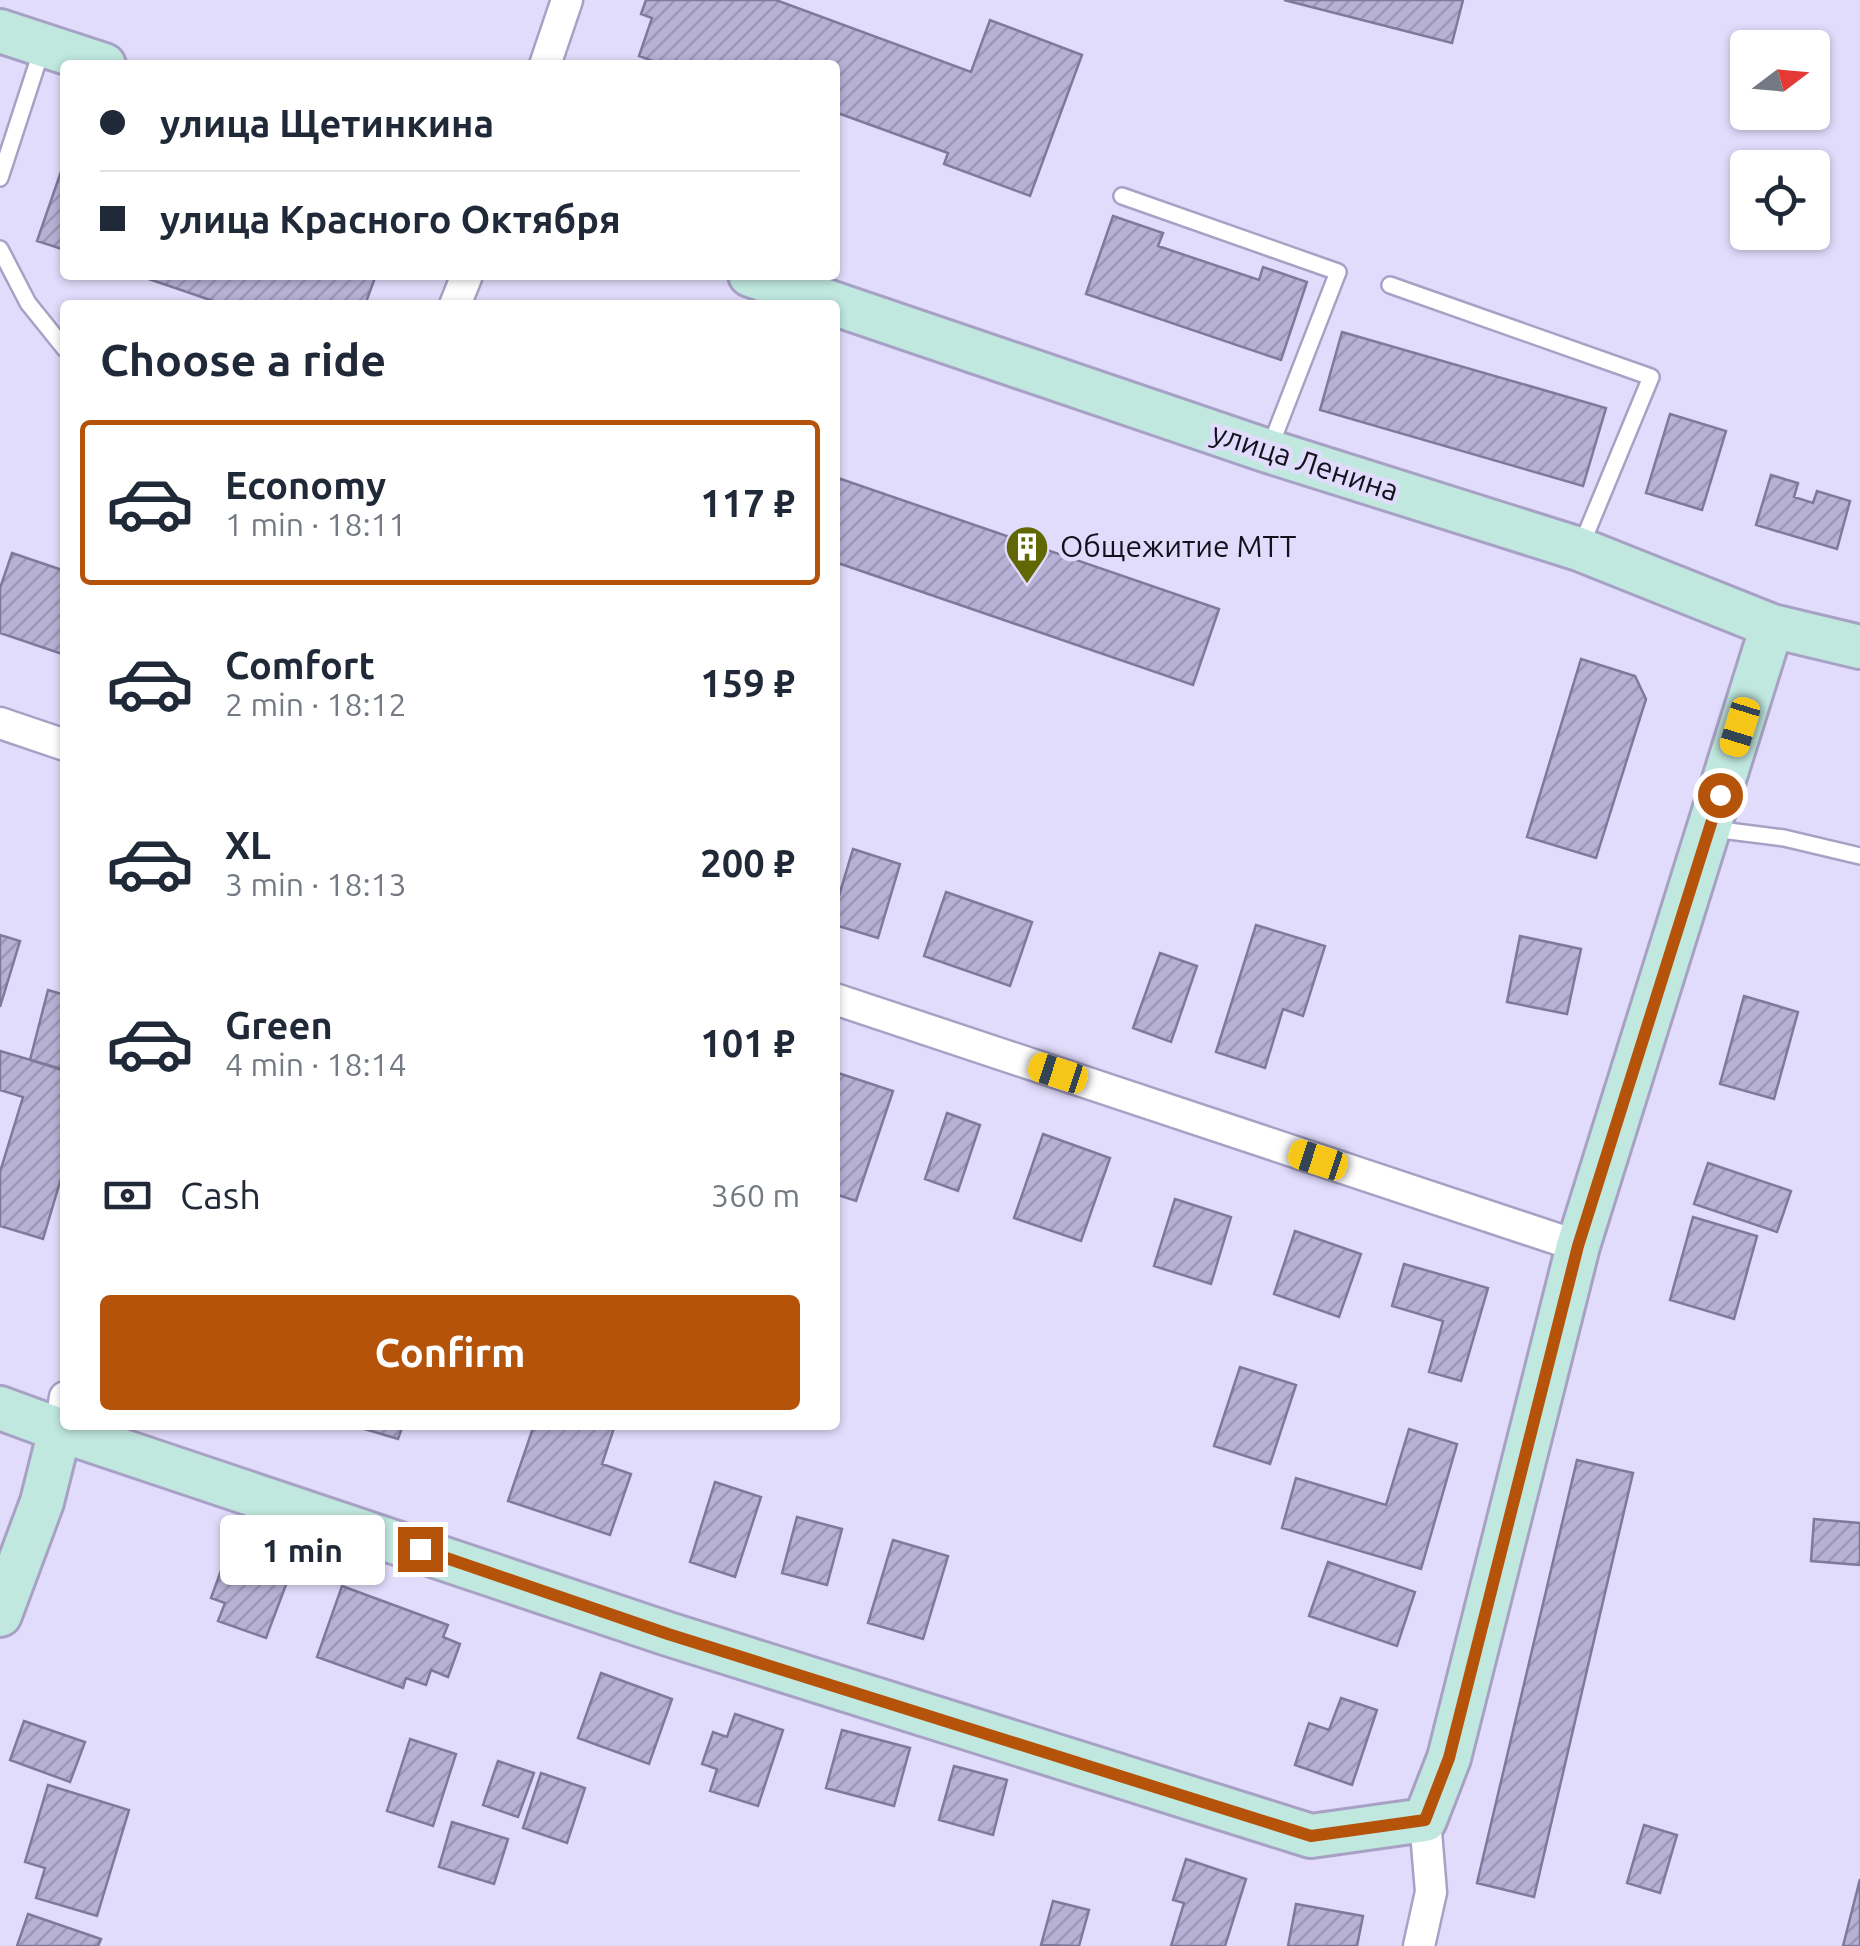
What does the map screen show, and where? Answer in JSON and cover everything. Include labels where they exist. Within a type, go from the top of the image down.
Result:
[{"type":"main road","points":[[0,31],[89,60]]},
{"type":"main road","name":"улица Ленина","points":[[765,280],[824,300]]},
{"type":"main road","name":"улица Ленина","points":[[840,306],[1268,451],[1579,550],[1772,626],[1860,647]]},
{"type":"main road","points":[[106,1430],[668,1634],[1311,1836],[1425,1820],[1449,1758],[1578,1246],[1772,626]]},
{"type":"main road","points":[[0,1408],[60,1414]]},
{"type":"main road","points":[[0,1615],[42,1502],[60,1423]]},
{"type":"street","points":[[546,60],[567,0]]},
{"type":"street","points":[[0,723],[60,743]]},
{"type":"street","points":[[840,1001],[1578,1246]]},
{"type":"street","points":[[1419,1946],[1430,1892],[1425,1820]]},
{"type":"lane","points":[[0,178],[43,45]]},
{"type":"lane","points":[[1122,196],[1338,272],[1268,451]]},
{"type":"lane","points":[[0,249],[28,303],[60,343]]},
{"type":"lane","points":[[1390,285],[1651,377],[1579,550]]},
{"type":"lane","points":[[1709,829],[1784,838],[1860,856]]},
{"type":"building","points":[[646,0],[776,0],[971,72],[990,20],[1082,55],[1030,196],[944,164],[948,153],[840,114],[840,60],[650,60],[639,56],[652,18],[641,14]]},
{"type":"building","points":[[1284,0],[1463,0],[1452,43]]},
{"type":"building","points":[[60,174],[60,248],[37,241]]},
{"type":"building","points":[[1113,216],[1163,233],[1158,246],[1259,280],[1263,267],[1307,282],[1281,360],[1086,294]]},
{"type":"building","points":[[152,280],[374,280],[367,300],[210,300]]},
{"type":"building","points":[[1342,332],[1606,408],[1583,486],[1320,410]]},
{"type":"building","points":[[1670,414],[1726,431],[1702,510],[1646,493]]},
{"type":"building","points":[[1771,475],[1798,483],[1794,497],[1813,503],[1817,491],[1850,501],[1837,549],[1756,525]]},
{"type":"building","name":"Общежитие МТТ","points":[[840,479],[1219,609],[1193,685],[840,564]]},
{"type":"building","points":[[12,553],[60,569],[60,653],[0,633],[0,588]]},
{"type":"building","points":[[1581,659],[1635,676],[1646,699],[1596,858],[1527,837]]},
{"type":"building","points":[[853,849],[900,864],[878,938],[840,927],[840,892]]},
{"type":"building","points":[[946,892],[1032,922],[1010,986],[924,956]]},
{"type":"building","points":[[1256,925],[1325,946],[1303,1016],[1283,1009],[1265,1068],[1216,1052]]},
{"type":"building","points":[[0,935],[20,941],[0,1007]]},
{"type":"building","points":[[1520,936],[1581,949],[1567,1014],[1507,1002]]},
{"type":"building","points":[[1160,953],[1197,966],[1171,1042],[1133,1028]]},
{"type":"building","points":[[48,990],[60,994],[60,1069],[30,1060]]},
{"type":"building","points":[[1744,996],[1798,1012],[1774,1099],[1720,1084]]},
{"type":"building","points":[[0,1051],[60,1069],[60,1182],[43,1239],[0,1226],[0,1172],[23,1097],[0,1090]]},
{"type":"building","points":[[840,1074],[893,1091],[856,1201],[840,1196]]},
{"type":"building","points":[[947,1113],[980,1125],[958,1191],[925,1179]]},
{"type":"building","points":[[1043,1134],[1110,1158],[1081,1241],[1014,1218]]},
{"type":"building","points":[[1708,1163],[1791,1191],[1777,1232],[1694,1204]]},
{"type":"building","points":[[1175,1199],[1231,1217],[1211,1284],[1154,1266]]},
{"type":"building","points":[[1693,1217],[1757,1236],[1734,1319],[1670,1300]]},
{"type":"building","points":[[1295,1231],[1361,1254],[1339,1317],[1274,1294]]},
{"type":"building","points":[[1404,1264],[1488,1288],[1461,1381],[1429,1372],[1443,1321],[1392,1306]]},
{"type":"building","points":[[1240,1367],[1296,1385],[1270,1464],[1214,1446]]},
{"type":"building","points":[[1409,1429],[1457,1444],[1421,1569],[1282,1528],[1296,1478],[1386,1505]]},
{"type":"building","points":[[368,1430],[401,1430],[398,1439]]},
{"type":"building","points":[[532,1430],[613,1430],[602,1464],[631,1474],[610,1535],[508,1501]]},
{"type":"building","points":[[1577,1460],[1633,1473],[1534,1897],[1477,1883]]},
{"type":"building","points":[[715,1482],[761,1497],[735,1577],[690,1562]]},
{"type":"building","points":[[797,1517],[842,1529],[827,1585],[782,1573]]},
{"type":"building","points":[[1814,1519],[1860,1523],[1860,1565],[1811,1561]]},
{"type":"building","points":[[893,1540],[948,1556],[923,1639],[868,1623]]},
{"type":"building","points":[[228,1551],[290,1574],[266,1638],[218,1621],[225,1603],[211,1598]]},
{"type":"building","points":[[1328,1562],[1415,1592],[1397,1646],[1309,1616]]},
{"type":"building","points":[[342,1586],[448,1625],[443,1637],[460,1644],[448,1677],[431,1670],[426,1685],[406,1678],[403,1688],[317,1657]]},
{"type":"building","points":[[601,1673],[672,1699],[649,1764],[578,1738]]},
{"type":"building","points":[[1341,1698],[1377,1710],[1352,1785],[1295,1765],[1309,1723],[1329,1730]]},
{"type":"building","points":[[735,1714],[783,1730],[758,1806],[710,1791],[717,1769],[702,1764],[713,1732],[727,1737]]},
{"type":"building","points":[[24,1721],[85,1742],[70,1782],[10,1760]]},
{"type":"building","points":[[842,1730],[910,1748],[894,1806],[826,1788]]},
{"type":"building","points":[[410,1739],[456,1754],[433,1826],[387,1811]]},
{"type":"building","points":[[498,1761],[534,1773],[518,1817],[483,1805]]},
{"type":"building","points":[[954,1766],[1007,1780],[993,1835],[939,1820]]},
{"type":"building","points":[[541,1773],[585,1788],[567,1843],[523,1828]]},
{"type":"building","points":[[48,1785],[129,1810],[97,1916],[36,1898],[45,1868],[25,1862]]},
{"type":"building","points":[[452,1822],[508,1839],[494,1884],[439,1867]]},
{"type":"building","points":[[1644,1825],[1677,1835],[1660,1893],[1627,1883]]},
{"type":"building","points":[[1186,1859],[1246,1879],[1225,1946],[1171,1946],[1184,1903],[1173,1900]]},
{"type":"building","points":[[1860,1879],[1860,1946],[1843,1946]]},
{"type":"building","points":[[1053,1901],[1089,1910],[1079,1946],[1041,1945]]},
{"type":"building","points":[[1296,1904],[1363,1916],[1357,1946],[1288,1946]]},
{"type":"building","points":[[28,1914],[101,1939],[98,1946],[17,1946]]},
{"type":"place","name":"Общежитие МТТ","points":[[1027,585]]},
{"type":"route","points":[[420,1549],[668,1634],[1311,1836],[1425,1820],[1449,1758],[1578,1246],[1720,795]]}]
